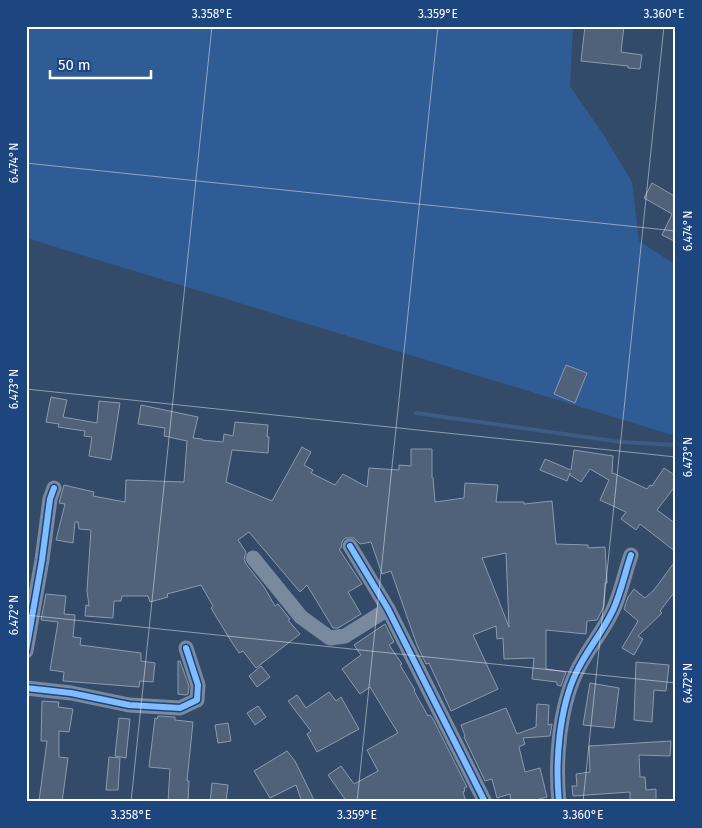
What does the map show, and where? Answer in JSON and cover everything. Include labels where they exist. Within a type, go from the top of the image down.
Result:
[{"type":"street","points":[[26,651],[42,560],[50,499],[54,488]]},
{"type":"street","points":[[350,546],[388,608],[484,802]]},
{"type":"street","points":[[559,802],[557,787],[559,748],[565,707],[576,673],[614,609],[631,554]]},
{"type":"street","points":[[253,558],[301,617],[330,638],[345,636],[388,608]]},
{"type":"street","points":[[26,688],[71,693],[129,705],[180,708],[197,700],[198,685],[186,648]]},
{"type":"shaded area","points":[[26,26],[573,26],[570,86],[605,137],[632,182],[639,241],[676,265],[676,436],[26,238]]},
{"type":"building","points":[[585,26],[624,26],[621,52],[642,55],[640,69],[581,61]]},
{"type":"building","points":[[652,183],[676,197],[676,242],[662,235],[672,214],[644,198]]},
{"type":"building","points":[[566,365],[587,373],[575,403],[554,394]]},
{"type":"building","points":[[51,397],[67,400],[63,417],[97,423],[99,401],[120,403],[111,460],[89,456],[92,437],[84,436],[85,431],[58,427],[59,424],[46,422]]},
{"type":"building","points":[[141,405],[198,417],[193,438],[202,440],[223,442],[224,434],[233,436],[235,422],[268,425],[268,453],[232,450],[226,482],[272,501],[302,447],[311,452],[304,465],[313,470],[311,473],[335,485],[343,474],[367,487],[369,468],[399,470],[399,465],[411,466],[411,449],[432,449],[432,478],[435,502],[464,498],[465,483],[498,485],[496,502],[524,502],[524,504],[552,501],[556,544],[588,545],[588,548],[605,547],[607,583],[605,583],[604,606],[597,620],[587,621],[586,634],[546,630],[546,669],[566,672],[561,686],[557,685],[557,682],[532,679],[534,658],[504,659],[503,638],[497,639],[496,626],[473,635],[498,689],[451,711],[429,663],[426,664],[417,645],[391,571],[382,574],[371,542],[360,544],[354,538],[345,538],[342,542],[339,549],[362,584],[348,592],[361,614],[338,628],[333,628],[307,585],[300,592],[249,532],[238,540],[246,552],[244,559],[246,564],[264,587],[275,606],[278,604],[300,634],[256,668],[243,651],[239,653],[231,641],[211,608],[213,606],[201,585],[167,594],[168,597],[150,602],[148,596],[122,596],[121,601],[114,601],[113,618],[85,616],[86,605],[89,606],[87,591],[91,530],[79,529],[78,522],[75,522],[73,543],[56,540],[65,504],[59,503],[64,485],[94,492],[93,496],[125,502],[126,480],[184,482],[187,441],[164,436],[165,428],[138,424]],"holes":[[[506,553],[509,627],[482,558]]]},
{"type":"building","points":[[574,450],[613,456],[612,474],[647,489],[650,485],[652,486],[664,468],[676,476],[676,485],[657,510],[676,524],[676,552],[640,524],[636,530],[621,519],[626,512],[600,500],[609,480],[590,469],[581,482],[570,475],[570,473],[567,481],[540,470],[545,459],[571,470]]},
{"type":"building","points":[[676,560],[676,590],[660,611],[662,613],[638,636],[643,639],[634,655],[622,648],[638,621],[624,609],[628,597],[634,589],[645,598],[654,590]]},
{"type":"building","points":[[46,594],[66,596],[64,614],[75,615],[73,637],[81,638],[80,645],[141,653],[141,661],[155,663],[153,682],[140,681],[139,687],[63,681],[64,672],[50,670],[58,622],[41,620]]},
{"type":"building","points":[[385,624],[394,642],[389,645],[402,664],[400,665],[428,716],[430,715],[433,719],[467,787],[464,788],[465,791],[463,792],[466,802],[347,802],[328,775],[341,766],[354,784],[378,771],[367,750],[398,733],[370,687],[360,694],[342,669],[361,655],[354,645]]},
{"type":"building","points":[[178,661],[180,661],[189,686],[188,694],[186,695],[178,694]]},
{"type":"building","points":[[636,662],[669,665],[666,691],[654,690],[652,722],[634,720]]},
{"type":"building","points":[[261,666],[270,677],[257,687],[249,676]]},
{"type":"building","points":[[590,683],[619,688],[614,728],[583,725]]},
{"type":"building","points":[[329,692],[336,701],[341,697],[359,729],[317,752],[307,734],[311,731],[288,701],[297,695],[306,708]]},
{"type":"building","points":[[42,701],[59,702],[58,707],[73,709],[69,732],[59,731],[59,757],[68,758],[62,802],[39,801],[47,741],[41,741]]},
{"type":"building","points":[[537,704],[549,705],[548,725],[552,724],[550,736],[523,738],[525,744],[519,747],[525,772],[540,768],[547,797],[529,802],[511,802],[510,794],[497,798],[492,779],[485,781],[464,737],[461,725],[506,708],[517,734],[536,727]]},
{"type":"building","points":[[258,706],[266,717],[255,725],[247,713]]},
{"type":"building","points":[[158,716],[175,717],[175,720],[193,722],[187,781],[189,781],[188,802],[168,802],[170,769],[149,767],[155,718],[157,719]]},
{"type":"building","points":[[119,718],[130,719],[126,758],[115,756]]},
{"type":"building","points":[[228,723],[231,741],[218,743],[215,725]]},
{"type":"building","points":[[671,741],[670,756],[639,755],[640,777],[645,777],[646,790],[656,789],[656,802],[630,802],[630,792],[573,796],[572,786],[577,786],[576,774],[590,772],[589,746]]},
{"type":"building","points":[[287,751],[295,761],[315,802],[302,802],[296,785],[270,798],[254,771]]},
{"type":"building","points":[[109,757],[120,758],[118,790],[106,790]]},
{"type":"building","points":[[212,783],[228,785],[226,802],[210,802]]},
{"type":"waterway","points":[[416,413],[621,442],[676,445]]},
{"type":"cycle path","points":[[26,651],[42,560],[50,499],[54,488]]},
{"type":"cycle path","points":[[350,546],[388,609],[485,802]]},
{"type":"cycle path","points":[[559,802],[558,754],[562,719],[570,687],[580,665],[613,610],[631,555]]},
{"type":"cycle path","points":[[26,688],[71,693],[129,705],[180,708],[197,700],[198,685],[186,648]]}]
